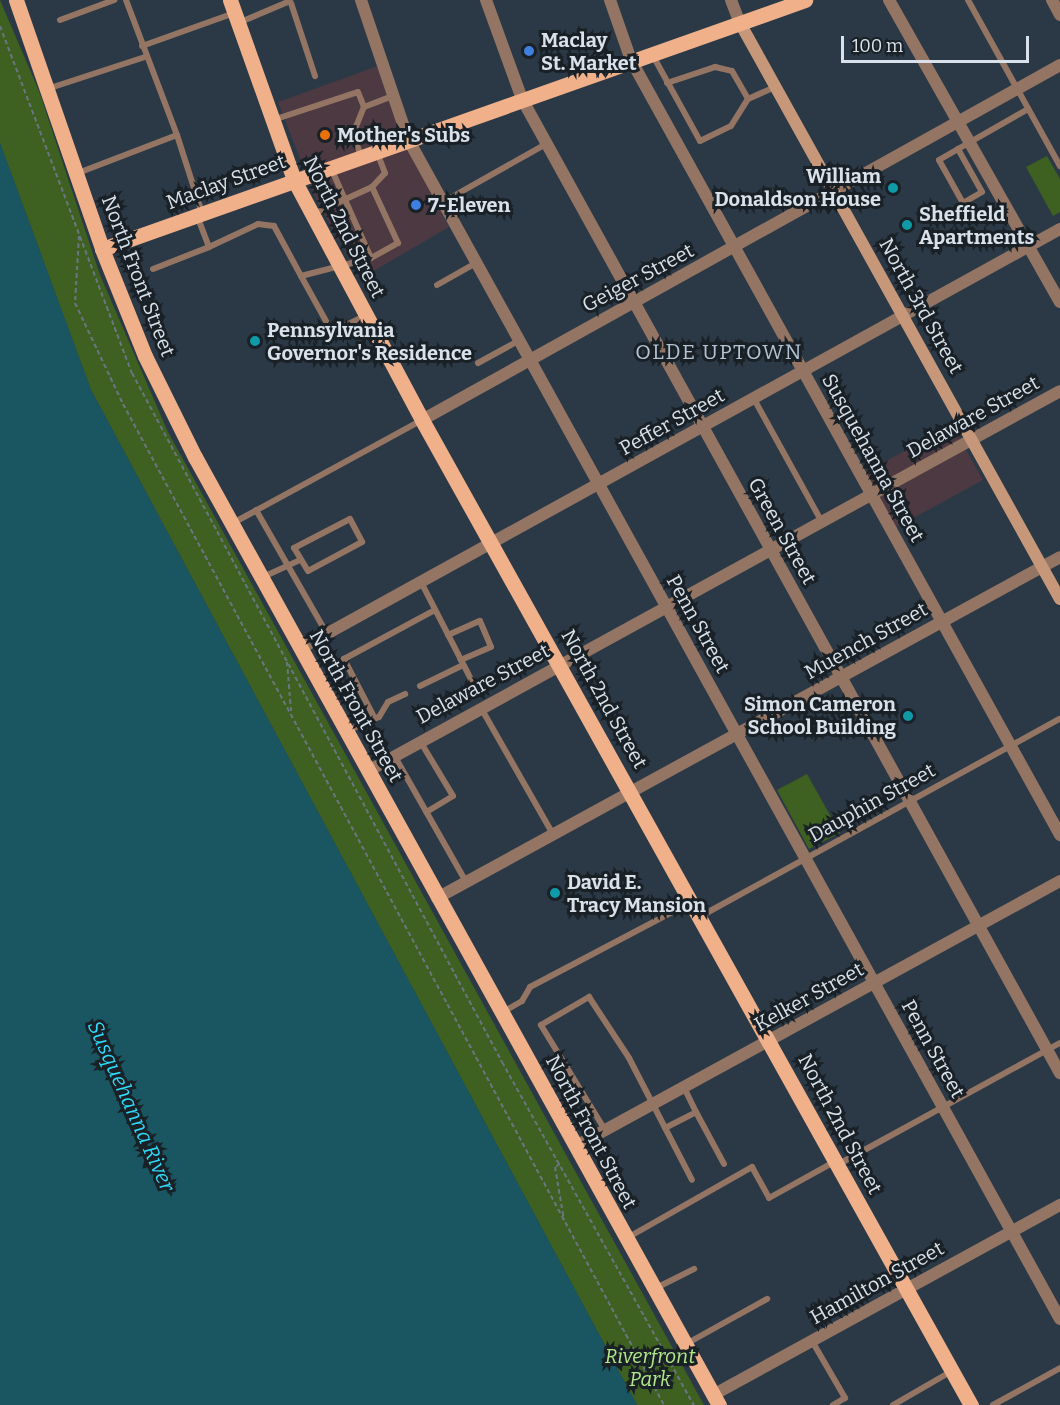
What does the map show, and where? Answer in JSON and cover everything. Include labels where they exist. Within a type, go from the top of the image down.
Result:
[{"type":"main road","name":"North Front Street","points":[[16,0],[102,249],[145,356],[346,732],[576,1146],[624,1240],[716,1400]]},
{"type":"main road","name":"Maclay Street","points":[[102,249],[803,0]]},
{"type":"main road","name":"North 2nd Street","points":[[234,12],[294,180],[422,420],[561,664],[971,1405]]},
{"type":"main road","name":"North 3rd Street","points":[[741,23],[778,86],[1060,599]]},
{"type":"street","name":"Penn Street","points":[[361,0],[408,139],[1060,1319]]},
{"type":"street","name":"Green Street","points":[[486,0],[522,99],[546,144],[1060,1073]]},
{"type":"street","name":"Susquehanna Street","points":[[610,0],[631,60],[1060,836]]},
{"type":"street","name":"North 3rd Street","points":[[731,0],[741,23]]},
{"type":"street","points":[[889,0],[959,119],[1060,302]]},
{"type":"street","points":[[1052,0],[1060,15]]},
{"type":"street","name":"Geiger Street","points":[[422,420],[633,302],[736,248],[959,119],[1060,65]]},
{"type":"street","name":"Peffer Street","points":[[301,648],[1030,248],[1060,229]]},
{"type":"street","name":"Delaware Street","points":[[368,771],[1060,391]]},
{"type":"street","name":"Muench Street","points":[[437,898],[1060,557]]},
{"type":"street","name":"Kelker Street","points":[[576,1146],[1060,881]]},
{"type":"street","name":"Hamilton Street","points":[[716,1400],[812,1341],[1060,1205]]},
{"type":"lane","points":[[60,20],[114,0]]},
{"type":"lane","points":[[126,0],[145,57],[177,135],[209,247]]},
{"type":"lane","points":[[968,0],[1060,166]]},
{"type":"lane","points":[[142,46],[234,12],[290,2],[315,76]]},
{"type":"lane","points":[[652,54],[700,141],[731,126],[748,99],[778,86]]},
{"type":"lane","points":[[47,89],[145,57]]},
{"type":"lane","points":[[667,83],[716,67],[732,71],[748,99]]},
{"type":"lane","points":[[273,121],[358,92],[364,107],[353,134],[361,156]]},
{"type":"lane","points":[[364,107],[393,96]]},
{"type":"lane","points":[[958,149],[982,192],[963,203],[939,160],[971,141],[1028,109]]},
{"type":"lane","points":[[76,174],[108,159],[177,135]]},
{"type":"lane","points":[[443,202],[546,144]]},
{"type":"lane","points":[[312,214],[372,187],[385,173],[376,150]]},
{"type":"lane","points":[[330,167],[340,200],[371,258]]},
{"type":"lane","points":[[301,276],[318,276],[339,265],[371,258],[398,243],[372,187]]},
{"type":"lane","points":[[153,269],[209,247],[258,224],[274,226],[332,332],[366,315]]},
{"type":"lane","points":[[437,285],[477,262]]},
{"type":"lane","points":[[478,363],[520,340]]},
{"type":"lane","points":[[754,399],[822,522]]},
{"type":"lane","name":"Geiger Street","points":[[233,523],[422,420]]},
{"type":"lane","points":[[256,510],[327,634]]},
{"type":"lane","points":[[350,519],[362,542],[308,571],[300,560],[294,548],[350,519]]},
{"type":"lane","points":[[263,577],[300,560]]},
{"type":"lane","points":[[421,582],[477,691]]},
{"type":"lane","points":[[375,719],[344,659],[435,610]]},
{"type":"lane","points":[[420,686],[491,647],[480,621],[448,635]]},
{"type":"lane","points":[[346,732],[375,719],[388,702],[405,694]]},
{"type":"lane","points":[[481,708],[553,835]]},
{"type":"lane","name":"Dauphin Street","points":[[700,916],[1060,719]]},
{"type":"lane","points":[[420,741],[453,796],[426,812]]},
{"type":"lane","points":[[394,755],[466,882]]},
{"type":"lane","points":[[502,1013],[522,1001],[530,987],[692,901]]},
{"type":"lane","points":[[605,1131],[541,1025],[589,997],[692,1179]]},
{"type":"lane","points":[[624,1240],[752,1167],[769,1198],[1060,1043]]},
{"type":"lane","points":[[684,1087],[724,1164]]},
{"type":"lane","points":[[664,1128],[696,1112]]},
{"type":"lane","points":[[652,1290],[694,1269]]},
{"type":"lane","points":[[684,1346],[767,1299]]},
{"type":"lane","points":[[812,1341],[844,1398],[833,1405]]},
{"type":"lane","points":[[993,1405],[1060,1368]]},
{"type":"lane","points":[[893,1405],[952,1370]]},
{"type":"path","points":[[79,233],[75,303],[123,404],[664,1405]]},
{"type":"path","points":[[287,662],[291,714]]},
{"type":"path","points":[[560,1164],[555,1167],[564,1221]]},
{"type":"shaded area","points":[[378,66],[410,152],[449,227],[360,279],[315,197],[278,102]]},
{"type":"shaded area","points":[[952,425],[983,480],[893,529],[862,474]]},
{"type":"green space","name":"Riverfront Park","points":[[0,0],[39,91],[100,275],[168,432],[704,1405],[637,1405],[91,390],[0,143]]},
{"type":"green space","points":[[1047,156],[1060,179],[1060,212],[1053,216],[1026,167]]},
{"type":"green space","points":[[807,774],[840,833],[809,849],[777,790]]},
{"type":"water","name":"Susquehanna River","points":[[0,143],[91,390],[637,1405],[0,1405]]},
{"type":"place","name":"Maclay St. Market","points":[[529,51]]},
{"type":"place","name":"Mother's Subs","points":[[325,135]]},
{"type":"place","name":"William Donaldson House","points":[[893,188]]},
{"type":"place","name":"7-Eleven","points":[[416,205]]},
{"type":"place","name":"Sheffield Apartments","points":[[907,225]]},
{"type":"place","name":"Pennsylvania Governor's Residence","points":[[255,341]]},
{"type":"place","name":"Simon Cameron School Building","points":[[908,716]]},
{"type":"place","name":"David E. Tracy Mansion","points":[[555,893]]},
{"type":"district","name":"OLDE UPTOWN","points":[[719,352]]}]
